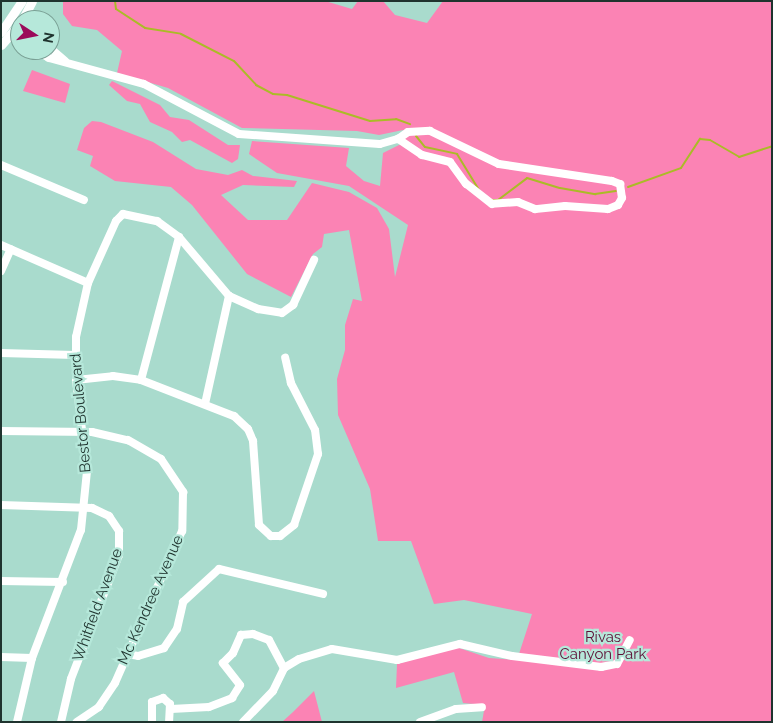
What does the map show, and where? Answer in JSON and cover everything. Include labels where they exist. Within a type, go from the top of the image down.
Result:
[{"type":"main road","points":[[1,45],[10,31]]},
{"type":"street","points":[[60,57],[66,63]]},
{"type":"street","points":[[59,60],[144,84],[244,136],[380,144],[398,139],[408,132],[430,131],[499,164],[612,181],[622,188],[622,198],[618,205],[608,209],[565,206],[535,209],[518,202],[492,204],[466,184],[450,162],[422,155],[398,139]]},
{"type":"street","points":[[1,165],[84,200]]},
{"type":"street","name":"Bestor Boulevard","points":[[17,722],[32,658],[75,552],[85,507],[86,432],[76,380],[75,354],[78,317],[88,283],[120,216],[157,220],[179,237],[229,296],[240,304],[282,314],[292,305],[314,260]]},
{"type":"street","points":[[142,380],[179,237]]},
{"type":"street","points":[[1,245],[88,283]]},
{"type":"street","points":[[1,271],[11,248]]},
{"type":"street","points":[[205,404],[229,296]]},
{"type":"street","points":[[1,353],[75,354]]},
{"type":"street","points":[[76,380],[113,376],[142,380],[234,416],[248,429],[255,452],[259,525],[271,536],[289,533],[315,466],[318,443],[291,383],[285,358]]},
{"type":"street","name":"Mc Kendree Avenue","points":[[1,431],[86,432],[128,440],[151,452],[176,476],[183,492],[182,531],[108,696],[77,722]]},
{"type":"street","name":"Whitfield Avenue","points":[[1,505],[85,507],[109,516],[120,531],[122,544],[71,679],[61,722]]},
{"type":"street","points":[[127,654],[138,656],[164,648],[177,629],[182,602],[219,569],[323,594]]},
{"type":"street","points":[[1,581],[63,582]]},
{"type":"street","points":[[171,709],[209,707],[232,698],[240,685],[223,663],[233,653],[241,634],[253,634],[269,640],[284,668]]},
{"type":"street","points":[[243,722],[273,690],[284,668],[299,659],[332,649],[397,660],[453,644],[512,656],[611,667],[623,657],[630,640]]},
{"type":"street","points":[[1,657],[32,658]]},
{"type":"street","points":[[152,722],[152,702],[163,698],[171,709],[168,722]]},
{"type":"street","points":[[420,722],[456,709],[482,708]]},
{"type":"green space","name":"Rivas Canyon Park","points":[[63,1],[325,1],[352,9],[358,1],[383,1],[395,15],[427,23],[443,1],[772,1],[772,722],[482,722],[485,705],[463,703],[454,672],[396,688],[397,664],[456,647],[489,658],[517,660],[532,614],[464,600],[434,604],[411,541],[378,541],[370,489],[338,415],[337,379],[345,350],[345,325],[353,299],[362,301],[349,230],[324,234],[322,247],[313,254],[291,297],[247,274],[192,205],[171,187],[115,181],[90,166],[93,156],[77,150],[84,128],[92,121],[101,122],[153,142],[196,169],[228,175],[242,170],[253,176],[297,181],[294,187],[243,185],[221,195],[248,220],[287,220],[312,183],[349,192],[377,208],[389,229],[395,277],[408,225],[349,186],[277,173],[249,154],[252,141],[349,148],[346,166],[364,181],[380,186],[383,153],[405,142],[403,130],[379,135],[357,131],[242,128],[168,88],[117,73],[122,51],[97,30],[72,26],[63,14]]},
{"type":"green space","points":[[32,70],[70,84],[65,103],[23,91]]},
{"type":"green space","points":[[112,81],[160,105],[170,117],[189,120],[228,145],[240,145],[238,159],[232,163],[190,140],[182,142],[172,132],[150,122],[140,104],[127,101],[109,85]]},
{"type":"green space","points":[[314,691],[322,722],[282,722],[293,712]]},
{"type":"waterway","points":[[115,1],[116,9],[145,28],[181,34],[234,61],[256,85],[273,94],[287,95],[370,121],[396,119],[410,124]]},
{"type":"waterway","points":[[416,136],[425,147],[457,154],[479,190]]},
{"type":"waterway","points":[[628,187],[681,168],[700,139],[710,140],[739,157],[772,146]]},
{"type":"waterway","points":[[490,200],[498,200],[527,178],[560,188],[595,194],[616,191]]}]
